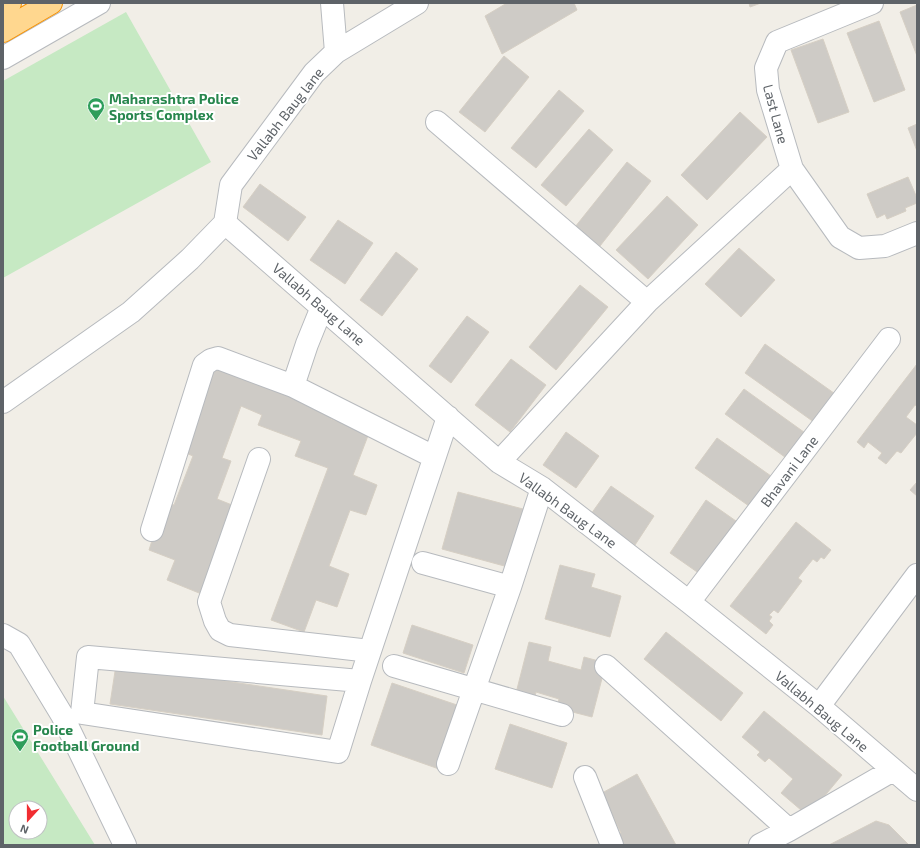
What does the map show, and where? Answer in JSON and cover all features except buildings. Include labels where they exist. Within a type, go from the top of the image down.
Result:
[{"type":"highway","points":[[3,7],[10,3]]},
{"type":"highway","points":[[3,31],[51,3]]},
{"type":"street","points":[[3,58],[99,3]]},
{"type":"street","points":[[332,3],[336,52]]},
{"type":"street","name":"Vallabh Baug lane","points":[[225,223],[231,184],[314,73],[336,52],[417,3]]},
{"type":"street","name":"Last Lane","points":[[872,3],[777,42],[766,68],[768,90],[792,169],[840,237],[859,248],[885,246],[917,233]]},
{"type":"street","points":[[437,122],[647,302]]},
{"type":"street","points":[[499,462],[647,302],[792,169]]},
{"type":"street","points":[[3,402],[131,312],[190,259],[225,223]]},
{"type":"street","name":"Vallabh Baug Lane","points":[[225,223],[499,462],[542,488],[689,602],[819,706],[917,790]]},
{"type":"street","points":[[293,386],[306,344],[322,307]]},
{"type":"street","name":"Bhavani Lane","points":[[689,602],[889,339]]},
{"type":"street","points":[[152,530],[204,366],[211,360],[218,358],[293,386],[434,457]]},
{"type":"street","points":[[360,680],[88,657],[82,713],[338,752],[360,680],[448,417]]},
{"type":"street","points":[[259,459],[209,602],[215,621],[220,630],[230,635],[370,651]]},
{"type":"street","points":[[448,764],[475,690],[542,488]]},
{"type":"street","points":[[423,563],[510,587]]},
{"type":"street","points":[[819,706],[917,575]]},
{"type":"street","points":[[3,635],[19,644],[62,715],[125,845]]},
{"type":"street","points":[[394,666],[562,715]]},
{"type":"street","points":[[606,666],[789,830]]},
{"type":"street","points":[[760,845],[893,770]]},
{"type":"street","points":[[585,777],[612,845]]},
{"type":"green space","name":"Maharashtra Police Sports Complex","points":[[126,12],[211,162],[3,278],[3,81]]},
{"type":"green space","name":"Police Football Ground","points":[[3,696],[95,845],[3,845]]},
{"type":"place","name":"Maharashtra Police Sports Complex","points":[[96,121]]},
{"type":"place","name":"Police Football Ground","points":[[20,752]]}]
